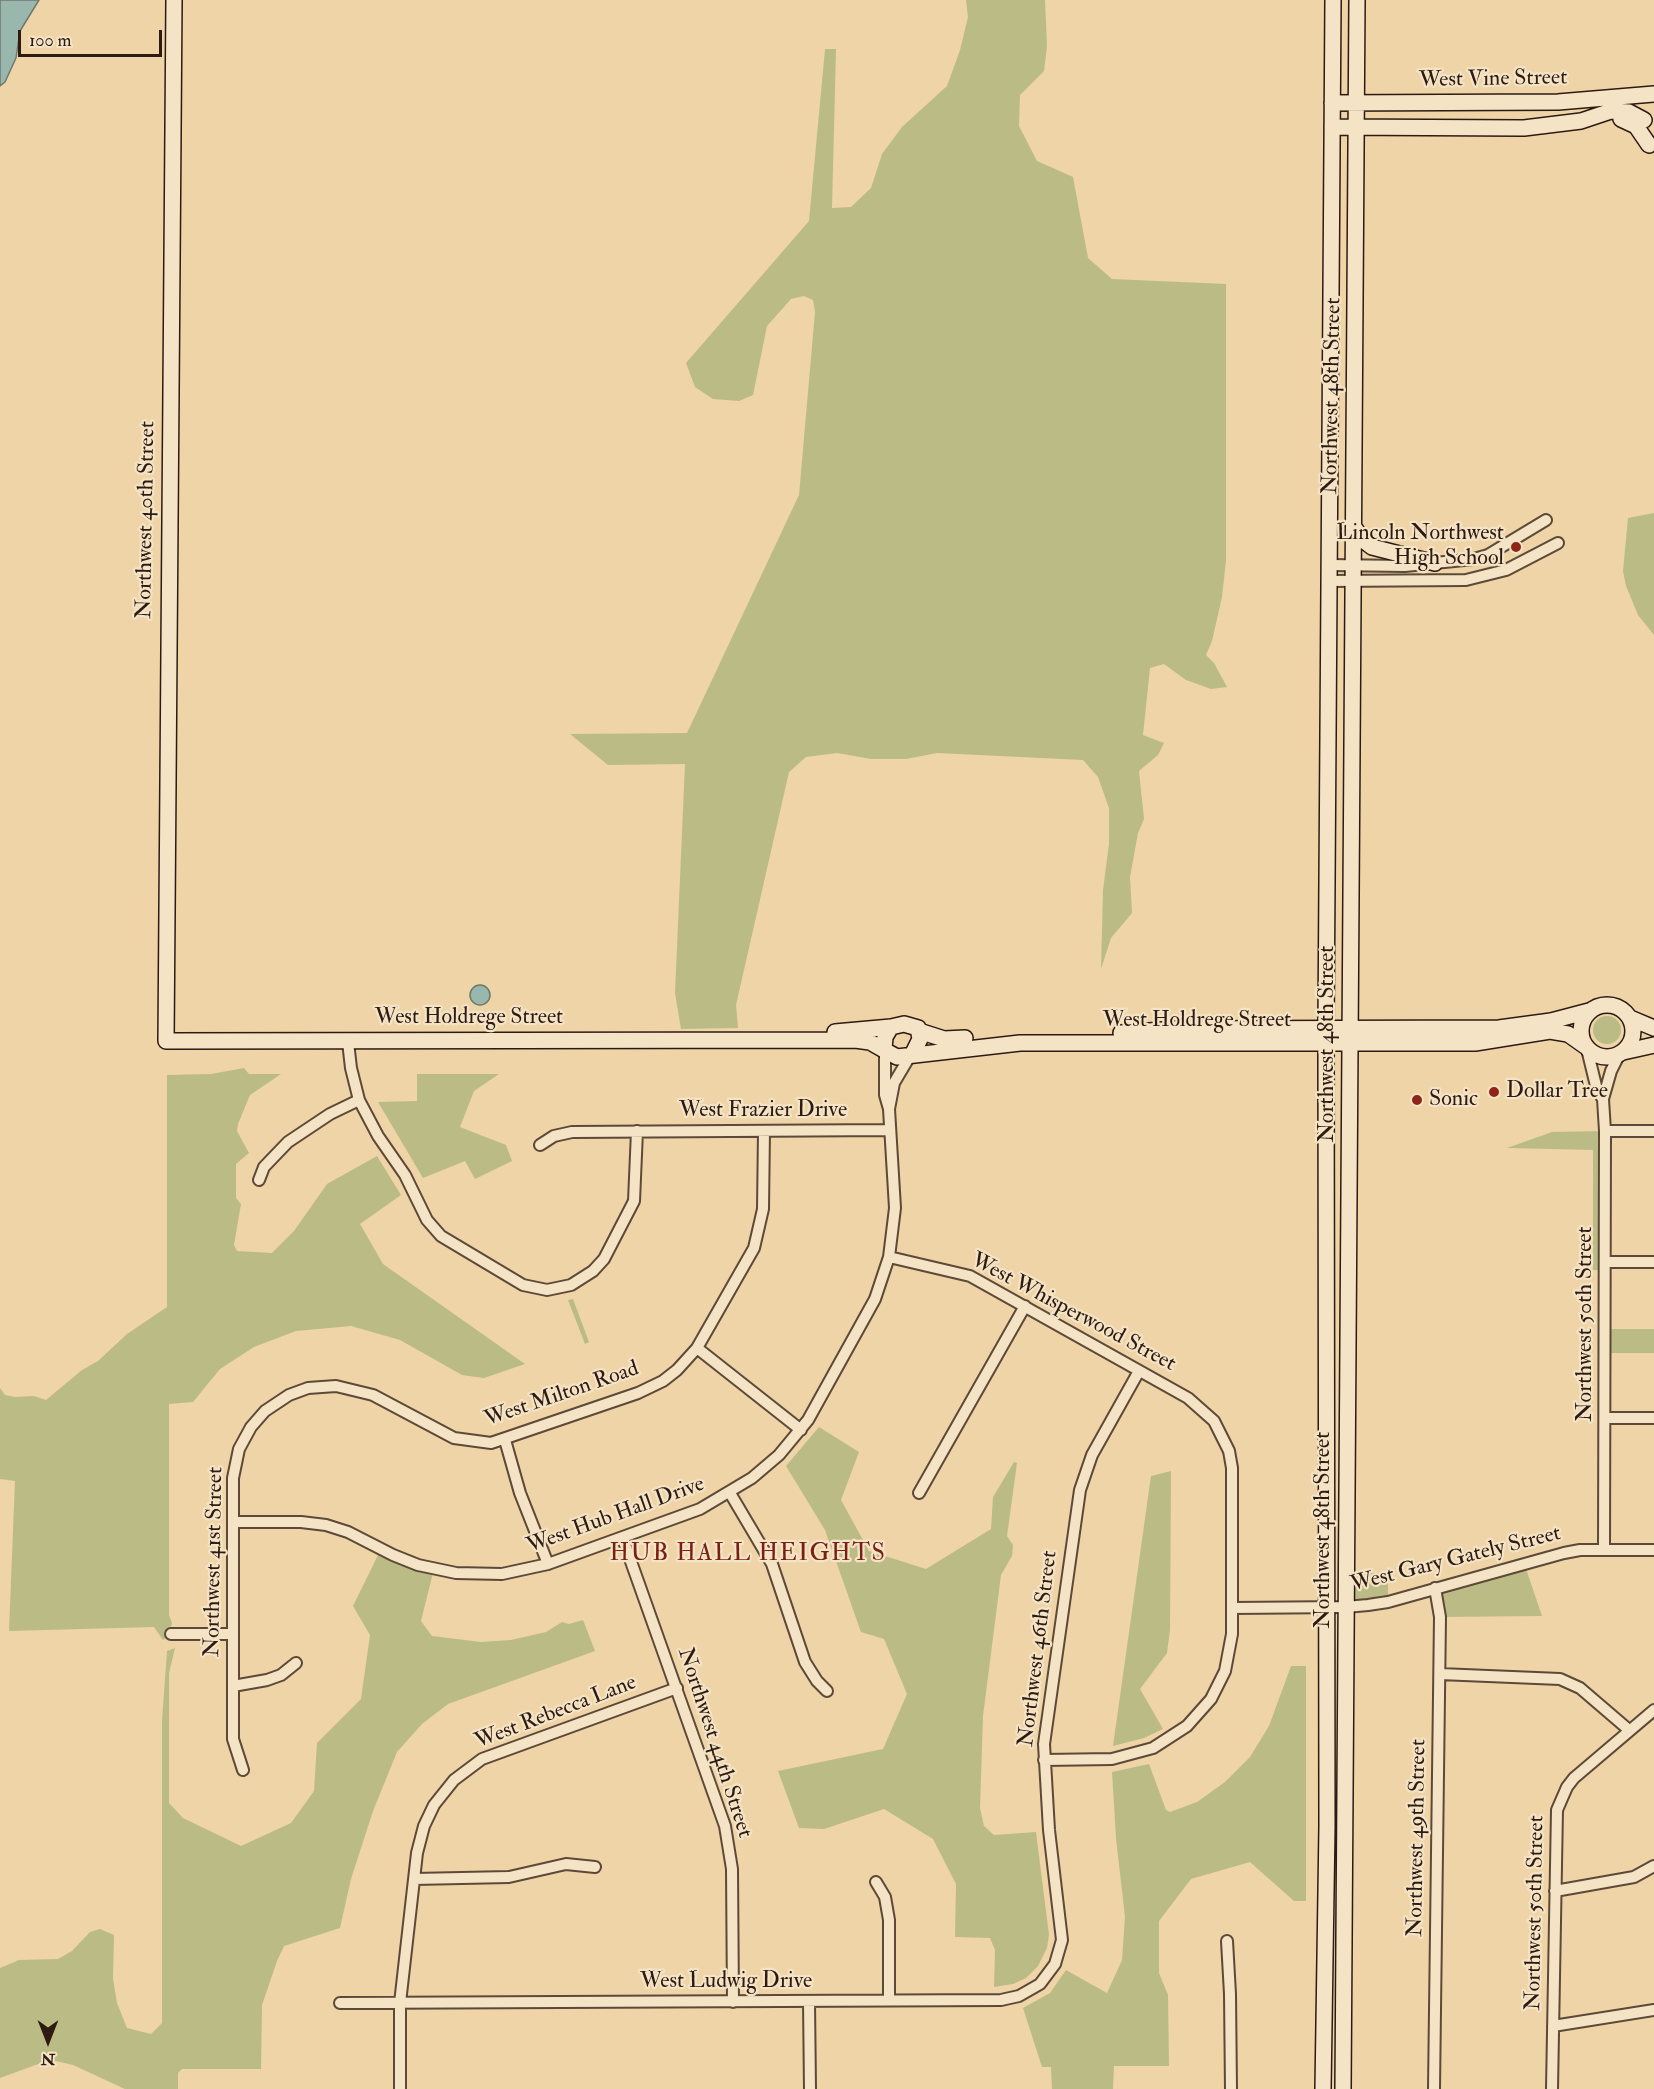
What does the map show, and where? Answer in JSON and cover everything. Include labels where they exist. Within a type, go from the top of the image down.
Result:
[{"type":"main road","name":"Northwest 40th Street","points":[[166,1041],[174,0]]},
{"type":"main road","name":"Northwest 48th Street","points":[[1323,2089],[1326,1028],[1333,0]]},
{"type":"main road","name":"Northwest 48th Street","points":[[1343,2089],[1357,0]]},
{"type":"main road","name":"West Vine Street","points":[[1332,103],[1576,102],[1654,94]]},
{"type":"main road","points":[[1652,139],[1644,120],[1645,106],[1654,94]]},
{"type":"main road","name":"West Vine Street","points":[[1332,127],[1524,128],[1594,117],[1611,111],[1621,111],[1644,120]]},
{"type":"main road","points":[[1594,117],[1626,120],[1652,139]]},
{"type":"main road","points":[[1354,527],[1363,540],[1372,547],[1435,563]]},
{"type":"main road","points":[[1622,1053],[1633,1032],[1630,1018],[1625,1011],[1610,1004],[1589,1011],[1581,1024],[1580,1031],[1586,1047],[1603,1057],[1622,1053],[1654,1045]]},
{"type":"main road","name":"West Holdrege Street","points":[[919,1031],[951,1039],[1002,1035],[1132,1033],[1177,1029],[1514,1027],[1589,1011]]},
{"type":"main road","points":[[1630,1018],[1654,1028]]},
{"type":"main road","points":[[910,1024],[919,1031],[919,1043],[912,1055],[897,1057],[884,1051],[884,1041],[891,1027],[910,1024]]},
{"type":"main road","name":"West Holdrege Street","points":[[772,1039],[891,1027]]},
{"type":"main road","name":"West Holdrege Street","points":[[912,1055],[1020,1043],[1496,1042],[1550,1031],[1568,1034],[1586,1047]]},
{"type":"main road","name":"West Holdrege Street","points":[[166,1041],[864,1040],[884,1051]]},
{"type":"street","points":[[1329,564],[1354,566],[1465,561],[1488,555],[1546,520]]},
{"type":"street","points":[[1329,581],[1466,580],[1506,570],[1558,543]]},
{"type":"street","points":[[348,1042],[359,1100],[378,1136],[405,1175],[433,1229],[512,1280],[534,1288],[560,1289],[571,1285],[593,1271],[604,1259],[634,1201],[637,1131]]},
{"type":"street","name":"Northwest 50th Street","points":[[1586,1047],[1597,1090],[1603,1098]]},
{"type":"street","points":[[884,1051],[885,1095],[889,1109]]},
{"type":"street","name":"Northwest 50th Street","points":[[1604,1550],[1606,1262],[1603,1098],[1611,1071],[1622,1053]]},
{"type":"street","points":[[889,1109],[894,1083],[912,1055]]},
{"type":"street","points":[[259,1180],[264,1167],[288,1142],[330,1113],[359,1100]]},
{"type":"street","name":"West Hub Hall Drive","points":[[233,1522],[302,1522],[326,1525],[348,1532],[405,1560],[456,1573],[502,1574],[548,1564],[623,1539],[700,1509],[730,1493],[763,1470],[801,1430],[866,1320],[889,1257],[896,1200],[889,1109]]},
{"type":"street","name":"West Frazier Drive","points":[[540,1145],[554,1136],[572,1132],[889,1130]]},
{"type":"street","name":"West Milton Road","points":[[265,1411],[298,1391],[336,1386],[373,1395],[454,1438],[478,1443],[505,1440],[651,1387],[677,1370],[697,1348],[758,1239],[763,1209],[764,1131]]},
{"type":"street","points":[[1605,1131],[1654,1131]]},
{"type":"street","name":"West Whisperwood Street","points":[[889,1257],[970,1276],[1200,1406],[1222,1432],[1232,1468],[1232,1608]]},
{"type":"street","points":[[1606,1262],[1654,1262]]},
{"type":"street","points":[[919,1493],[1025,1306]]},
{"type":"street","points":[[697,1348],[801,1430]]},
{"type":"street","name":"Northwest 46th Street","points":[[1046,1977],[1059,1954],[1062,1936],[1050,1847],[1044,1760],[1047,1714],[1082,1482],[1092,1455],[1139,1371]]},
{"type":"street","name":"Northwest 41st Street","points":[[243,1770],[233,1739],[233,1478],[237,1455],[245,1436],[265,1411]]},
{"type":"street","points":[[1605,1418],[1654,1418]]},
{"type":"street","points":[[505,1440],[520,1493],[548,1564]]},
{"type":"street","points":[[730,1493],[772,1564],[805,1662],[817,1681],[827,1691]]},
{"type":"street","name":"Northwest 44th Street","points":[[623,1539],[728,1835],[733,1876],[733,2002]]},
{"type":"street","name":"West Gary Gately Street","points":[[1232,1608],[1326,1608],[1388,1602],[1564,1553],[1654,1550]]},
{"type":"street","name":"Northwest 49th Street","points":[[1434,2089],[1440,1674],[1440,1605],[1435,1588]]},
{"type":"street","points":[[1044,1760],[1112,1759],[1128,1756],[1161,1744],[1187,1726],[1211,1699],[1225,1671],[1232,1634],[1232,1608]]},
{"type":"street","points":[[171,1634],[233,1634]]},
{"type":"street","points":[[233,1686],[267,1680],[282,1674],[296,1663]]},
{"type":"street","points":[[1440,1674],[1560,1679],[1580,1688],[1629,1730]]},
{"type":"street","name":"West Rebecca Lane","points":[[400,2089],[400,2003],[417,1853],[424,1826],[445,1791],[467,1769],[482,1759],[677,1688]]},
{"type":"street","name":"Northwest 50th Street","points":[[1552,2089],[1556,1818],[1561,1798],[1574,1778],[1654,1710]]},
{"type":"street","points":[[414,1880],[509,1877],[566,1863],[595,1867]]},
{"type":"street","points":[[1555,1891],[1634,1877],[1654,1866]]},
{"type":"street","points":[[876,1882],[885,1897],[889,1920],[889,2000]]},
{"type":"street","points":[[1227,1941],[1231,2089]]},
{"type":"street","name":"West Ludwig Drive","points":[[340,2003],[1009,1999],[1030,1991],[1046,1977]]},
{"type":"street","points":[[809,2001],[810,2089]]},
{"type":"street","points":[[1553,2026],[1654,2010]]},
{"type":"green space","points":[[966,0],[1045,0],[1047,46],[1044,71],[1020,95],[1019,126],[1037,161],[1073,177],[1088,258],[1112,279],[1226,284],[1226,561],[1222,597],[1212,641],[1206,655],[1214,663],[1227,687],[1211,689],[1186,680],[1164,664],[1150,668],[1143,735],[1164,743],[1158,755],[1139,771],[1144,819],[1138,833],[1130,877],[1132,913],[1111,938],[1101,969],[1103,890],[1109,844],[1109,808],[1098,777],[1083,760],[937,753],[906,759],[871,759],[837,753],[806,757],[789,772],[736,1005],[738,1028],[681,1029],[675,993],[685,764],[608,765],[570,734],[687,733],[799,495],[815,312],[813,300],[804,296],[791,299],[767,326],[753,395],[739,401],[713,399],[695,387],[686,363],[809,221],[825,49],[836,49],[832,208],[851,207],[871,188],[882,154],[902,127],[947,86],[960,50],[968,17]]},
{"type":"green space","points":[[1654,513],[1654,635],[1638,615],[1626,586],[1623,571],[1628,518]]},
{"type":"green space","points":[[1607,1016],[1617,1020],[1621,1030],[1617,1040],[1607,1044],[1597,1040],[1593,1030],[1597,1020]]},
{"type":"green space","points":[[244,1068],[249,1074],[281,1074],[250,1095],[238,1124],[237,1131],[249,1153],[236,1164],[236,1198],[241,1204],[234,1245],[237,1251],[272,1253],[294,1231],[327,1184],[377,1156],[401,1195],[360,1224],[383,1264],[525,1364],[484,1378],[462,1375],[400,1340],[351,1326],[296,1331],[254,1347],[220,1369],[193,1402],[169,1404],[169,1615],[172,1623],[168,1636],[163,1640],[154,1627],[9,1631],[15,1481],[0,1479],[0,1388],[5,1395],[34,1396],[46,1400],[82,1370],[98,1361],[127,1334],[167,1307],[167,1075],[211,1074]]},
{"type":"green space","points":[[417,1074],[499,1074],[474,1091],[460,1127],[506,1145],[512,1161],[475,1179],[465,1161],[423,1178],[378,1102],[417,1101]]},
{"type":"green space","points":[[1605,1131],[1606,1270],[1593,1270],[1593,1150],[1507,1148],[1552,1132]]},
{"type":"green space","points":[[573,1299],[589,1342],[585,1344],[568,1300]]},
{"type":"green space","points":[[1605,1329],[1654,1329],[1654,1353],[1605,1353]]},
{"type":"green space","points":[[819,1427],[859,1452],[841,1500],[869,1551],[926,1569],[991,1529],[993,1497],[1014,1462],[1017,1463],[1007,1536],[1013,1545],[1012,1556],[1001,1575],[983,1716],[980,1808],[984,1826],[994,1835],[1036,1832],[1049,1935],[1047,1948],[1038,1966],[1026,1978],[1013,1984],[994,1987],[995,1950],[990,1938],[955,1937],[956,1884],[933,1839],[884,1809],[824,1829],[799,1828],[778,1771],[883,1749],[907,1694],[884,1639],[861,1632],[825,1530],[786,1466]]},
{"type":"green space","points":[[1171,1471],[1170,1630],[1167,1653],[1140,1689],[1163,1729],[1144,1738],[1113,1746],[1151,1476]]},
{"type":"green space","points":[[381,1549],[434,1569],[421,1621],[432,1636],[481,1642],[511,1640],[546,1632],[562,1622],[569,1624],[583,1620],[595,1651],[448,1704],[422,1724],[397,1752],[373,1811],[351,1879],[340,1928],[284,1946],[277,1961],[262,2005],[261,2069],[182,2069],[178,2073],[178,2089],[125,2089],[73,2065],[56,2061],[41,2063],[0,2078],[0,1968],[19,1960],[58,1959],[72,1951],[90,1932],[100,1929],[114,1935],[113,1979],[117,2003],[127,2028],[151,2034],[162,2023],[162,1721],[167,1651],[175,1648],[169,1673],[169,1803],[183,1818],[241,1846],[291,1823],[314,1791],[317,1743],[361,1699],[370,1635],[353,1606]]},
{"type":"green space","points":[[1524,1563],[1542,1616],[1440,1617],[1435,1588]]},
{"type":"green space","points":[[1346,1573],[1388,1573],[1388,1602],[1346,1607]]},
{"type":"green space","points":[[1291,1666],[1306,1666],[1306,1901],[1294,1901],[1250,1862],[1191,1879],[1159,1921],[1159,1973],[1168,1995],[1169,2066],[1114,2066],[1113,2089],[1052,2089],[1051,2067],[1042,2067],[1023,2008],[1050,1993],[1066,1970],[1107,1993],[1122,1960],[1125,1917],[1116,1838],[1112,1772],[1149,1764],[1166,1810],[1170,1812],[1197,1802],[1225,1782],[1250,1757],[1269,1726]]},
{"type":"water","points":[[0,0],[39,0],[20,31],[16,58],[5,82],[0,86]]},
{"type":"water","points":[[480,985],[487,988],[490,995],[487,1002],[480,1005],[473,1002],[470,995],[473,988]]},
{"type":"place","name":"Lincoln Northwest High School","points":[[1516,547]]},
{"type":"place","name":"Dollar Tree","points":[[1494,1092]]},
{"type":"place","name":"Sonic","points":[[1417,1100]]},
{"type":"district","name":"HUB HALL HEIGHTS","points":[[748,1555]]}]
